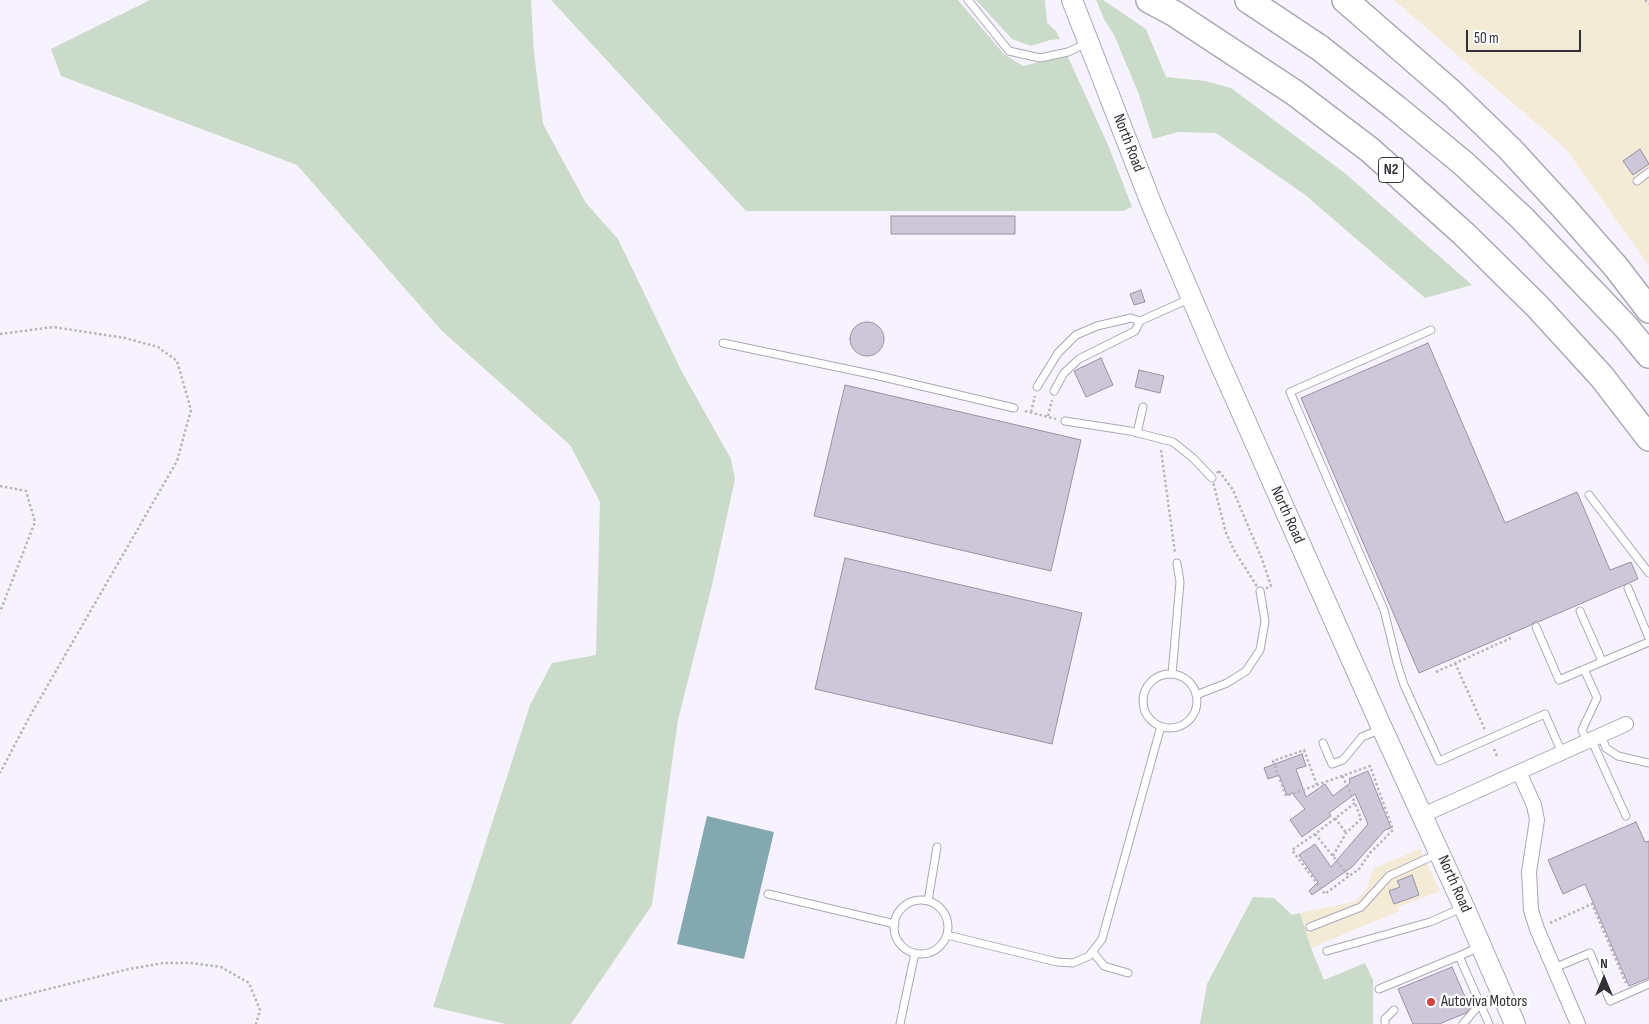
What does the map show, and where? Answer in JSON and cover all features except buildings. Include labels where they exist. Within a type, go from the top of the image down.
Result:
[{"type":"highway","name":"N2","points":[[1149,0],[1175,14],[1295,93],[1370,150],[1464,234],[1538,307],[1602,377],[1649,438]]},
{"type":"highway","points":[[1248,0],[1320,48],[1463,163],[1535,231],[1626,327],[1649,355]]},
{"type":"highway","points":[[1345,0],[1452,93],[1510,149],[1616,267],[1649,310]]},
{"type":"main road","name":"North Road","points":[[1072,0],[1153,208],[1382,728],[1482,946],[1515,1024]]},
{"type":"street","points":[[1422,815],[1626,724]]},
{"type":"street","points":[[1519,772],[1534,805],[1537,820],[1529,872],[1531,910],[1537,929],[1578,1024]]},
{"type":"lane","points":[[968,0],[1010,51],[1040,58],[1068,52],[1088,42]]},
{"type":"lane","points":[[1637,181],[1649,172]]},
{"type":"lane","points":[[1054,391],[1064,373],[1079,359],[1135,331],[1140,321],[1192,298]]},
{"type":"lane","points":[[1037,387],[1058,353],[1076,335],[1097,326],[1131,318],[1140,321]]},
{"type":"lane","points":[[1431,330],[1290,392],[1384,610],[1396,663],[1404,686],[1439,761],[1545,714],[1562,753]]},
{"type":"lane","points":[[723,343],[875,375],[1014,408]]},
{"type":"lane","points":[[1137,433],[1143,406]]},
{"type":"lane","points":[[1065,421],[1137,433],[1173,442],[1193,458],[1212,478]]},
{"type":"lane","points":[[1589,495],[1649,573]]},
{"type":"lane","points":[[1172,674],[1180,582],[1177,563]]},
{"type":"lane","points":[[1536,627],[1559,680],[1649,640],[1628,588]]},
{"type":"lane","points":[[1196,695],[1227,683],[1246,671],[1260,650],[1265,621],[1260,591]]},
{"type":"lane","points":[[1580,611],[1602,661]]},
{"type":"lane","points":[[1584,669],[1598,698],[1582,730],[1618,756],[1649,763]]},
{"type":"lane","points":[[1172,674],[1184,678],[1191,684],[1196,695],[1192,716],[1186,722],[1169,728],[1153,722],[1147,715],[1143,698],[1146,689],[1158,676],[1172,674]]},
{"type":"lane","points":[[947,935],[1057,962],[1073,963],[1090,956],[1102,939],[1161,726]]},
{"type":"lane","points":[[1323,743],[1332,764],[1343,760],[1362,738],[1382,728]]},
{"type":"lane","points":[[1593,739],[1626,816]]},
{"type":"lane","points":[[928,901],[937,848]]},
{"type":"lane","points":[[1310,928],[1361,907],[1389,876],[1440,853]]},
{"type":"lane","points":[[768,894],[895,924]]},
{"type":"lane","points":[[918,900],[928,901],[936,904],[942,910],[948,926],[947,935],[937,949],[929,953],[915,953],[904,948],[898,941],[895,933],[895,924],[897,915],[902,908],[918,900]]},
{"type":"lane","points":[[1327,951],[1430,922],[1464,907]]},
{"type":"lane","points":[[1379,989],[1482,946]]},
{"type":"lane","points":[[1093,952],[1104,966],[1128,973]]},
{"type":"lane","points":[[900,1024],[915,953]]},
{"type":"lane","points":[[1554,968],[1590,953],[1610,1001],[1649,984]]},
{"type":"lane","points":[[1460,956],[1489,1024]]},
{"type":"lane","points":[[1463,1024],[1480,1004],[1503,995]]},
{"type":"lane","points":[[1385,1024],[1385,1019],[1394,1010]]},
{"type":"path","points":[[1645,0],[1649,4]]},
{"type":"path","points":[[0,334],[53,327],[125,338],[158,347],[177,361],[191,410],[177,461],[30,716],[0,773]]},
{"type":"path","points":[[1031,412],[1037,387]]},
{"type":"path","points":[[1048,417],[1054,391]]},
{"type":"path","points":[[1014,408],[1065,421]]},
{"type":"path","points":[[1159,438],[1177,563]]},
{"type":"path","points":[[1219,471],[1233,490],[1262,559],[1271,586],[1260,591],[1235,552],[1226,533],[1212,478],[1219,471]]},
{"type":"path","points":[[0,486],[26,491],[35,522],[0,612]]},
{"type":"path","points":[[1436,672],[1511,638]]},
{"type":"path","points":[[1455,663],[1497,756]]},
{"type":"path","points":[[1318,785],[1304,750],[1273,761],[1286,796],[1318,785],[1370,766],[1393,830],[1370,853],[1359,869],[1325,894],[1292,850],[1354,803]]},
{"type":"path","points":[[1333,856],[1346,833],[1361,819],[1337,762]]},
{"type":"path","points":[[1335,818],[1346,833]]},
{"type":"path","points":[[1315,834],[1349,876]]},
{"type":"path","points":[[1537,929],[1592,904],[1630,993]]},
{"type":"path","points":[[0,1001],[129,969],[163,963],[191,963],[221,967],[249,983],[260,1010],[256,1024]]},
{"type":"shaded area","points":[[1394,0],[1649,0],[1649,266],[1567,150]]},
{"type":"shaded area","points":[[1420,849],[1440,891],[1398,907],[1399,911],[1311,948],[1300,913],[1354,902],[1367,889],[1373,869]]},
{"type":"green space","points":[[150,0],[531,0],[534,53],[543,124],[586,203],[618,239],[681,370],[731,459],[735,479],[712,585],[678,720],[652,905],[571,1024],[506,1024],[433,1007],[530,705],[552,663],[596,655],[600,502],[570,445],[442,331],[297,165],[61,76],[51,49]]},
{"type":"green space","points":[[551,0],[958,0],[1004,54],[1023,66],[1067,55],[1109,147],[1132,207],[1123,211],[746,211]]},
{"type":"green space","points":[[976,0],[1045,0],[1047,23],[1056,31],[1060,39],[1031,46],[1012,39]]},
{"type":"green space","points":[[1096,0],[1103,0],[1146,29],[1166,77],[1206,81],[1231,88],[1346,174],[1472,285],[1425,298],[1304,194],[1216,133],[1178,132],[1153,139],[1138,92],[1114,35],[1104,19]]},
{"type":"green space","points":[[1253,897],[1274,898],[1292,915],[1300,913],[1324,980],[1365,963],[1373,980],[1373,1024],[1200,1024],[1207,984]]},
{"type":"water","points":[[707,816],[774,832],[744,959],[677,944]]},
{"type":"place","name":"Autoviva Motors","points":[[1431,1002]]}]
